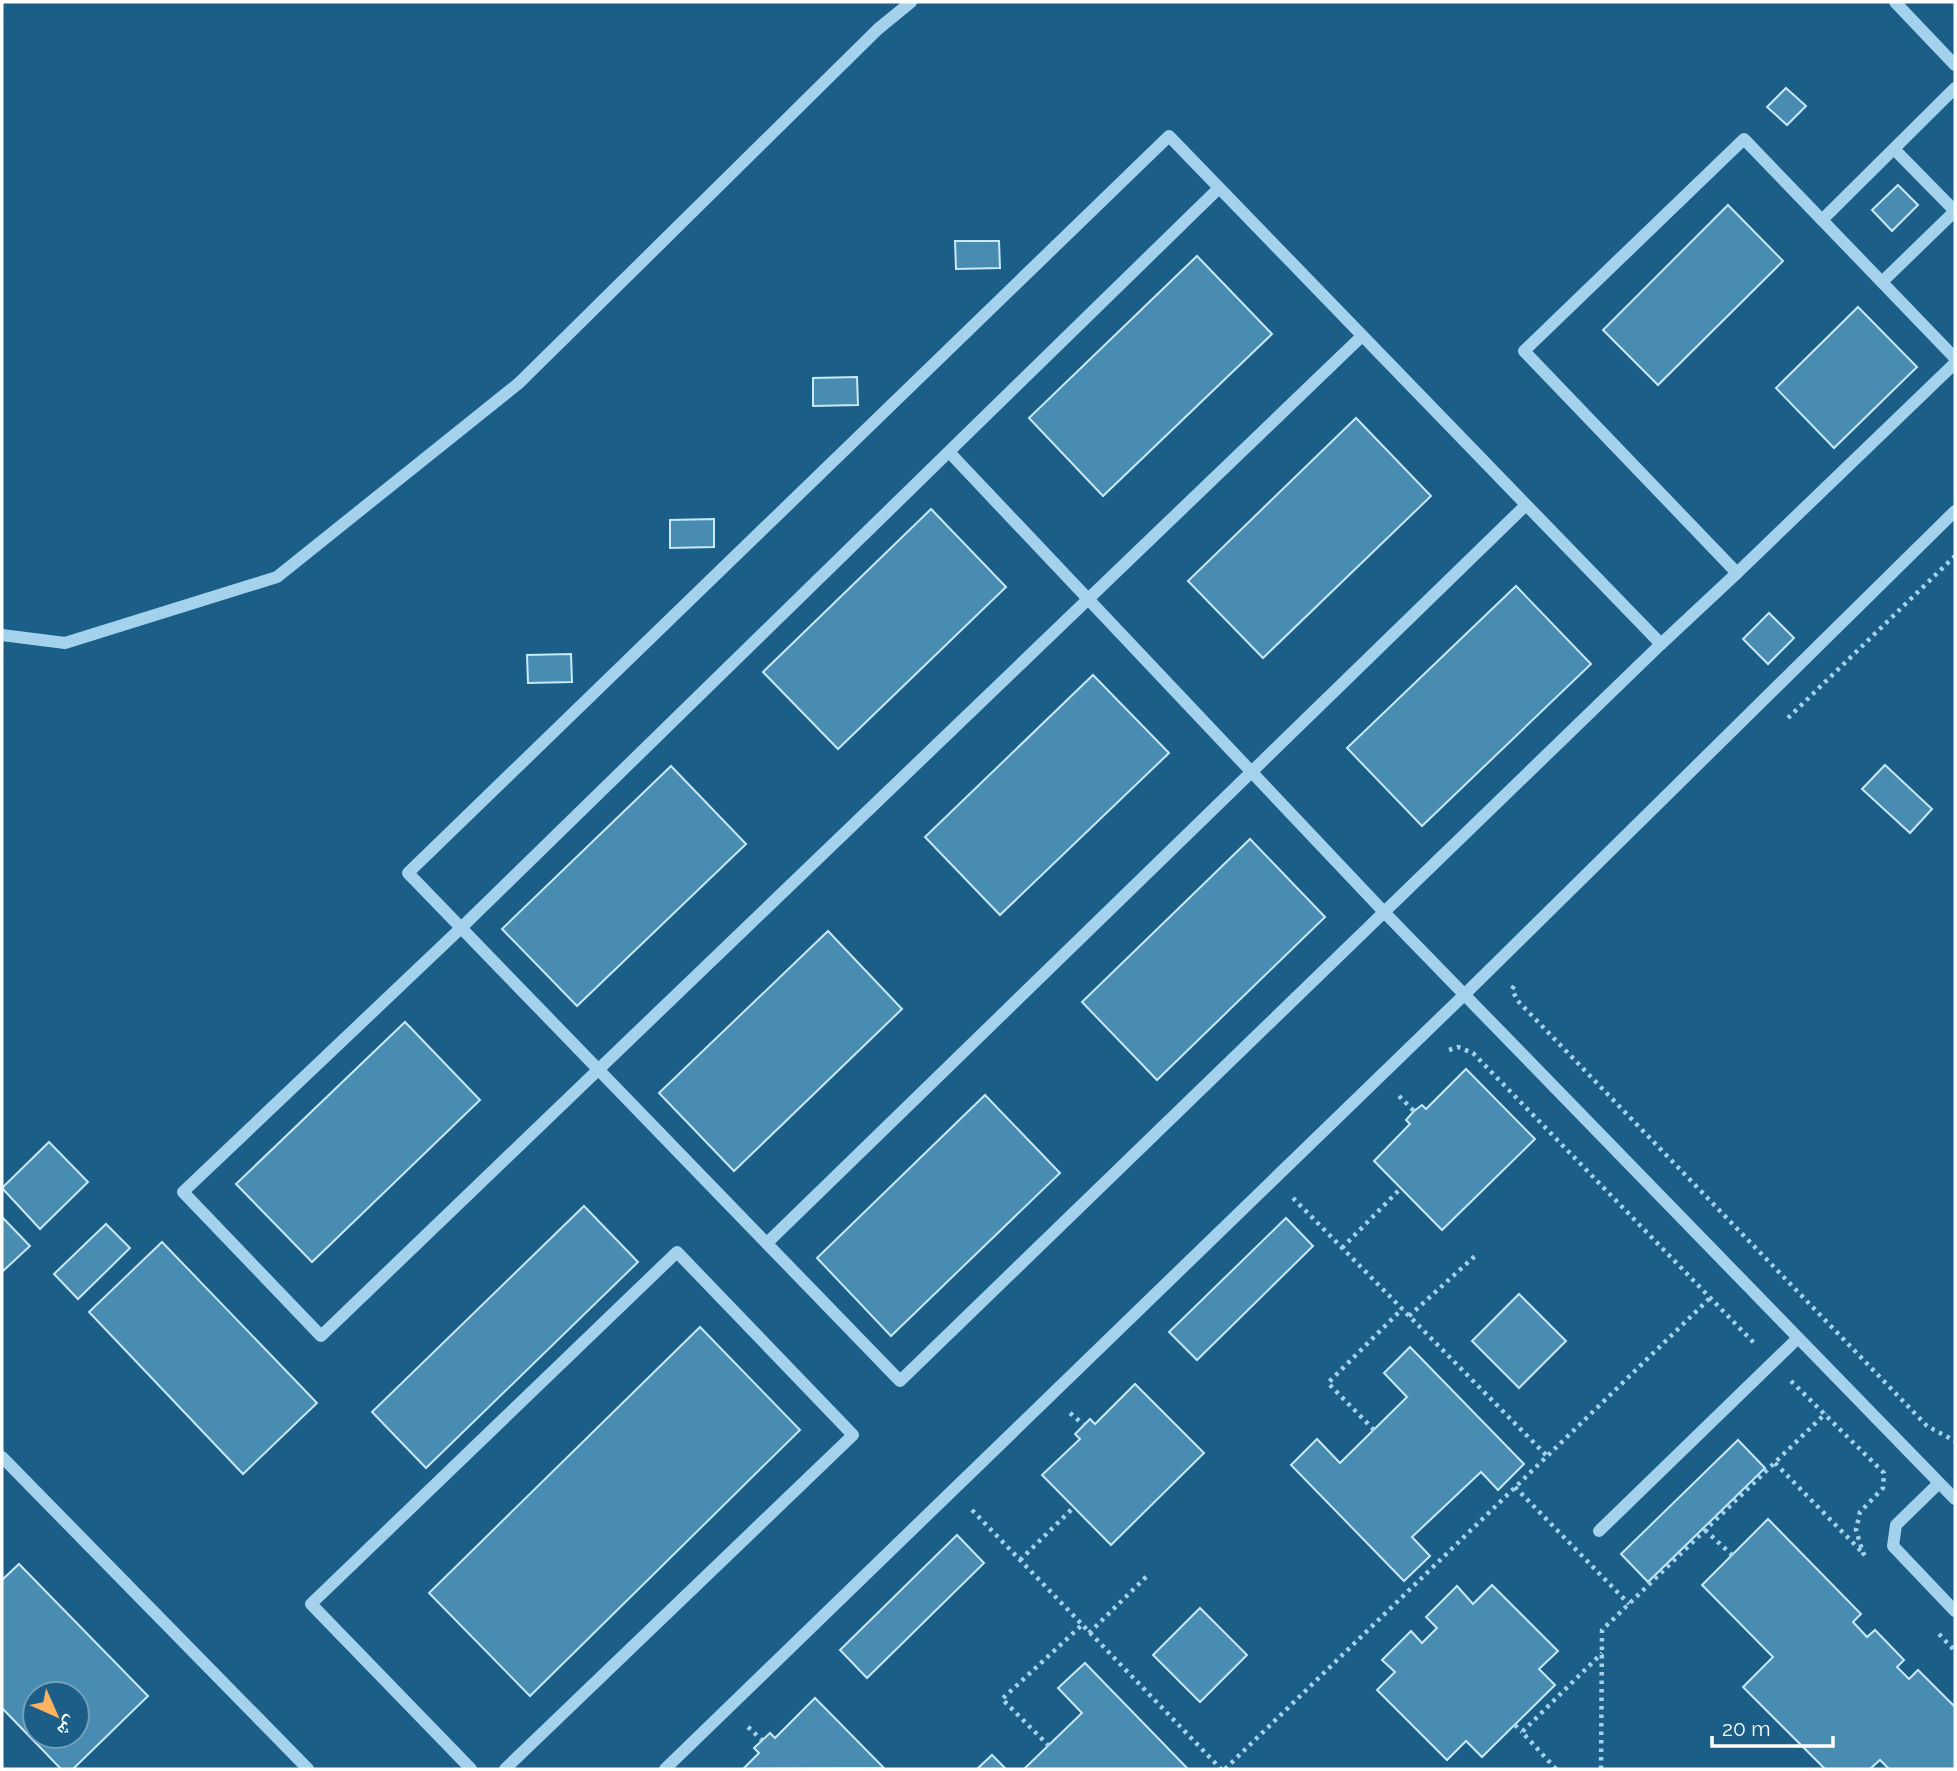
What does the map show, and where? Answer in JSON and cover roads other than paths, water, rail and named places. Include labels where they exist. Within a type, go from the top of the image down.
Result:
[{"type":"street","points":[[2,635],[65,643],[277,577],[519,383],[877,29],[911,2]]},
{"type":"street","points":[[1895,2],[1955,65]]},
{"type":"street","points":[[1822,220],[1955,88]]},
{"type":"street","points":[[1661,644],[1169,136],[408,873],[900,1381],[1737,572],[1955,360],[1744,139],[1524,351],[1737,572]]},
{"type":"street","points":[[1882,282],[1955,211],[1894,149]]},
{"type":"street","points":[[1219,188],[461,928],[183,1192],[321,1336],[600,1071],[1362,336]]},
{"type":"street","points":[[949,452],[1384,912],[1955,1499]]},
{"type":"street","points":[[767,1243],[1526,505]]},
{"type":"street","points":[[665,1769],[1464,995],[1955,511]]},
{"type":"street","points":[[471,1769],[311,1604],[677,1252],[853,1435],[505,1769]]},
{"type":"street","points":[[1599,1531],[1798,1338]]},
{"type":"street","points":[[2,1457],[308,1769]]},
{"type":"street","points":[[1939,1483],[1896,1525],[1893,1546],[1955,1611]]}]
